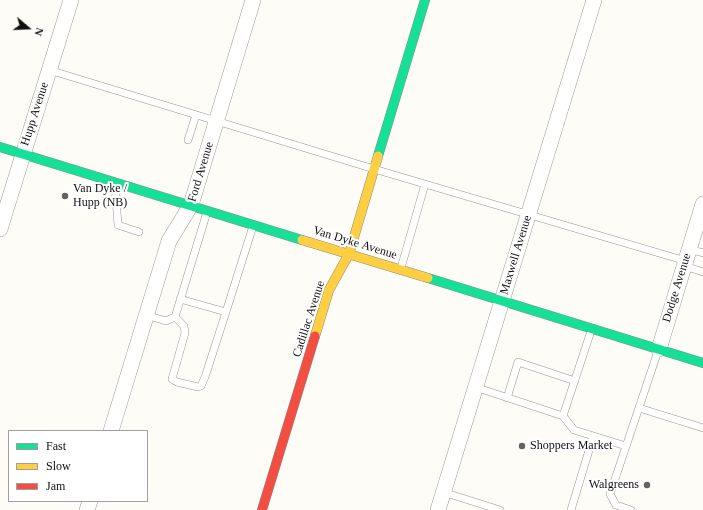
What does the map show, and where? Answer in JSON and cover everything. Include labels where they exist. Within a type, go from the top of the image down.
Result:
[{"type":"main road","name":"Cadillac Avenue","points":[[262,510],[329,290],[349,254],[425,0]]},
{"type":"main road","name":"Van Dyke Avenue","points":[[0,147],[703,363]]},
{"type":"street","name":"Hupp Avenue","points":[[0,229],[4,202],[23,154],[71,0]]},
{"type":"street","name":"Ford Avenue","points":[[111,430],[169,241],[191,205],[253,0]]},
{"type":"street","name":"Maxwell Avenue","points":[[438,510],[594,0]]},
{"type":"street","name":"Dodge Avenue","points":[[659,349],[690,257],[703,204]]},
{"type":"lane","points":[[49,70],[528,215],[690,257],[703,272]]},
{"type":"lane","points":[[188,140],[196,115]]},
{"type":"lane","points":[[115,182],[118,225],[139,232]]},
{"type":"lane","points":[[400,270],[425,184]]},
{"type":"lane","points":[[175,317],[207,210]]},
{"type":"lane","points":[[175,317],[184,326],[185,333],[172,379],[176,382],[198,387],[201,386],[253,224]]},
{"type":"lane","points":[[180,299],[226,312]]},
{"type":"lane","points":[[146,315],[166,321],[175,317]]},
{"type":"lane","points":[[563,416],[592,328]]},
{"type":"lane","points":[[631,510],[615,508],[610,494],[659,349]]},
{"type":"lane","points":[[507,398],[518,362],[575,381]]},
{"type":"lane","points":[[475,388],[563,416],[574,430],[626,446]]},
{"type":"lane","points":[[639,408],[703,428]]},
{"type":"lane","points":[[571,510],[593,437]]},
{"type":"lane","points":[[443,492],[500,510]]},
{"type":"traffic: fast","points":[[378,156],[425,0]]},
{"type":"traffic: fast","points":[[0,147],[302,240]]},
{"type":"traffic: fast","points":[[428,278],[703,363]]},
{"type":"traffic: slow","points":[[315,336],[329,290],[349,254],[378,156]]},
{"type":"traffic: slow","points":[[302,240],[428,278]]},
{"type":"traffic: jam","points":[[262,510],[315,336]]},
{"type":"place","name":"Van Dyke / Hupp (NB)","points":[[65,196]]},
{"type":"place","name":"Shoppers Market","points":[[522,446]]},
{"type":"place","name":"Walgreens","points":[[647,485]]}]
